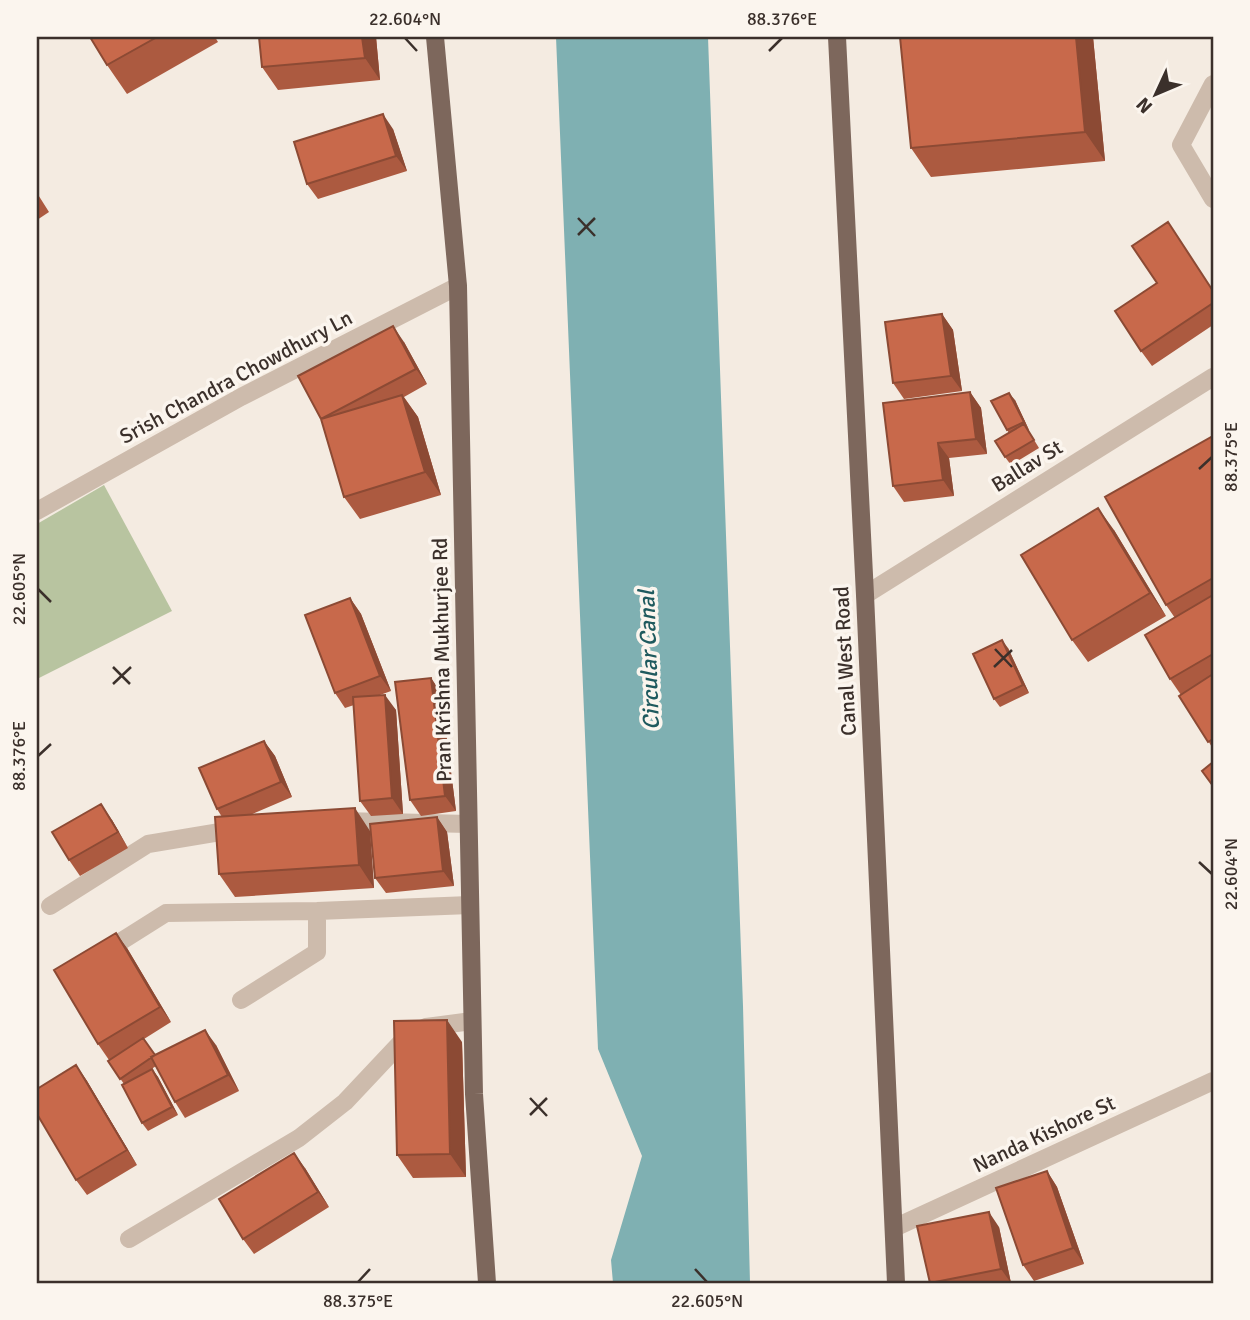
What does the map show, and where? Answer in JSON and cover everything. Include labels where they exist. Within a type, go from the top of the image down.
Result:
[{"type":"main road","name":"Pran Krishna Mukhurjee Rd","points":[[435,37],[458,286],[474,1094],[487,1283]]},
{"type":"main road","name":"Canal West Road","points":[[837,37],[896,1283]]},
{"type":"street","points":[[1213,84],[1181,145],[1213,199]]},
{"type":"street","name":"Srish Chandra Chowdhury Ln","points":[[37,511],[241,397],[458,286]]},
{"type":"street","name":"Ballav St","points":[[865,595],[1213,377]]},
{"type":"street","points":[[321,821],[468,824]]},
{"type":"street","points":[[50,906],[148,844],[255,827]]},
{"type":"street","points":[[88,962],[166,913],[470,905]]},
{"type":"street","points":[[242,1000],[317,952],[317,911]]},
{"type":"street","points":[[130,1238],[299,1138],[345,1102],[409,1034],[426,1027],[472,1021]]},
{"type":"street","name":"Nanda Kishore St","points":[[894,1228],[1213,1081]]},
{"type":"green space","points":[[104,485],[172,611],[37,679],[37,524]]},
{"type":"water","name":"Circular Canal","points":[[556,37],[708,37],[743,1006],[750,1283],[613,1283],[611,1260],[642,1156],[598,1049]]},
{"type":"building","points":[[90,37],[157,37],[107,65]]},
{"type":"building","points":[[259,37],[362,37],[365,58],[262,67]]},
{"type":"building","points":[[900,37],[1076,37],[1085,132],[911,148]]},
{"type":"building","points":[[383,114],[396,156],[307,184],[294,142]]},
{"type":"building","points":[[1168,222],[1213,291],[1213,303],[1141,351],[1115,311],[1157,283],[1132,246]]},
{"type":"building","points":[[942,314],[951,376],[893,383],[885,322]]},
{"type":"building","points":[[393,326],[416,369],[321,419],[298,376]]},
{"type":"building","points":[[970,392],[976,439],[938,443],[943,480],[893,486],[883,403]]},
{"type":"building","points":[[1009,393],[1024,422],[1007,430],[991,401]]},
{"type":"building","points":[[402,395],[425,472],[344,497],[321,419]]},
{"type":"building","points":[[1024,424],[1034,440],[1005,457],[995,441]]},
{"type":"building","points":[[1213,436],[1213,578],[1166,605],[1105,497]]},
{"type":"building","points":[[1098,508],[1150,593],[1072,640],[1021,555]]},
{"type":"building","points":[[1213,595],[1213,654],[1170,679],[1145,635]]},
{"type":"building","points":[[350,598],[380,676],[335,693],[305,615]]},
{"type":"building","points":[[1002,640],[1023,685],[994,699],[973,654]]},
{"type":"building","points":[[1213,674],[1213,739],[1208,742],[1179,696]]},
{"type":"building","points":[[431,678],[445,796],[410,800],[395,682]]},
{"type":"building","points":[[385,695],[392,798],[360,801],[353,697]]},
{"type":"building","points":[[264,741],[281,782],[217,809],[199,768]]},
{"type":"building","points":[[1213,762],[1213,786],[1202,771]]},
{"type":"building","points":[[101,804],[118,832],[69,860],[52,832]]},
{"type":"building","points":[[355,808],[359,865],[219,874],[215,817]]},
{"type":"building","points":[[437,817],[443,871],[375,878],[370,824]]},
{"type":"building","points":[[116,933],[160,1007],[98,1044],[54,970]]},
{"type":"building","points":[[447,1020],[450,1154],[397,1155],[394,1021]]},
{"type":"building","points":[[205,1030],[228,1075],[175,1102],[151,1057]]},
{"type":"building","points":[[143,1038],[155,1055],[120,1079],[108,1061]]},
{"type":"building","points":[[76,1065],[127,1150],[76,1180],[37,1114],[37,1089]]},
{"type":"building","points":[[152,1069],[172,1107],[142,1123],[122,1085]]},
{"type":"building","points":[[294,1153],[318,1192],[243,1239],[219,1199]]},
{"type":"building","points":[[1047,1171],[1073,1248],[1023,1265],[996,1188]]},
{"type":"building","points":[[989,1212],[1001,1269],[930,1283],[917,1226]]}]
